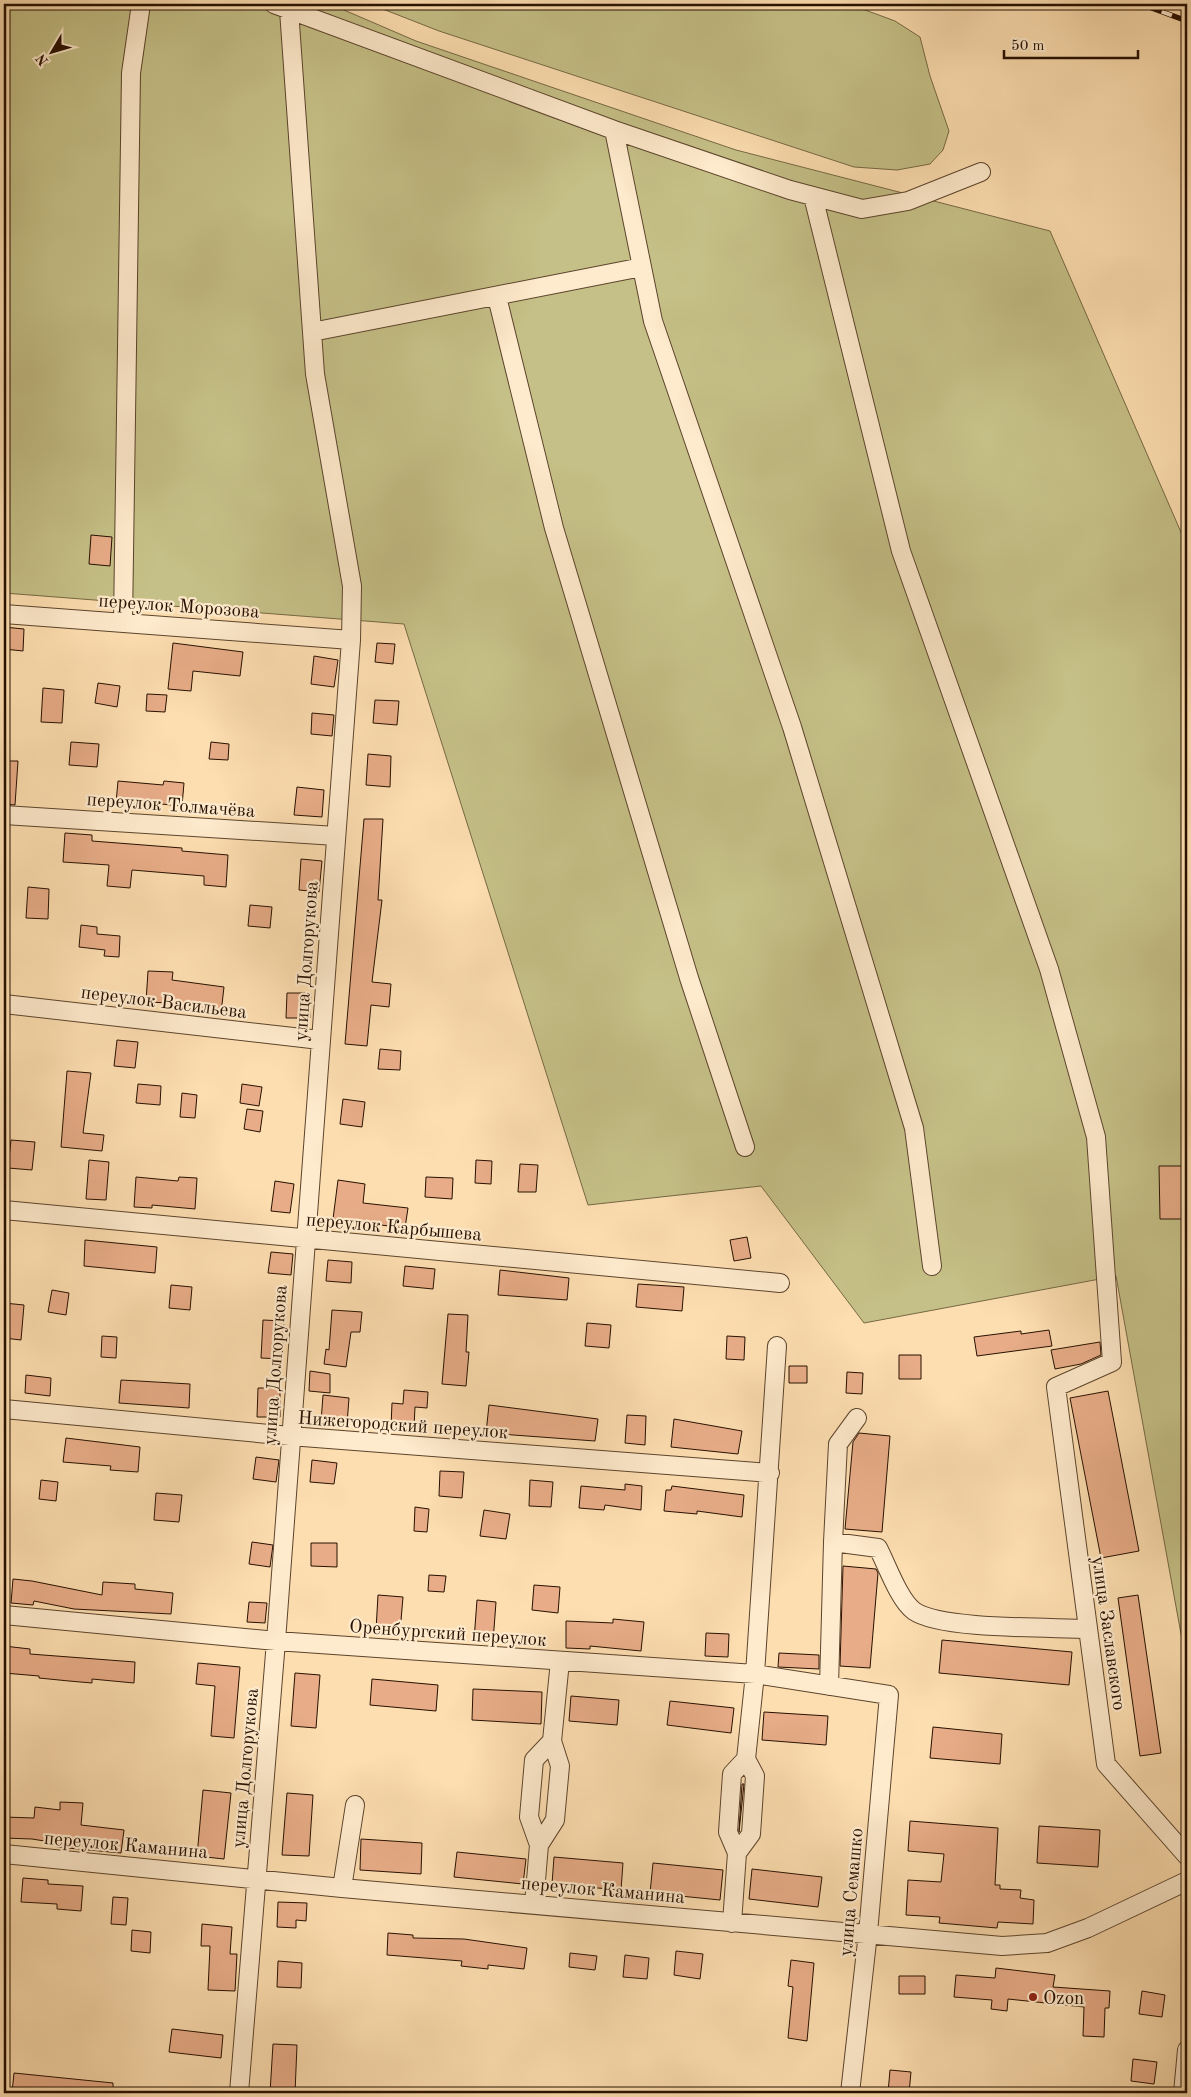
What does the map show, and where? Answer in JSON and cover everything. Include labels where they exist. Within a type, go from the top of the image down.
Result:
[{"type":"street","points":[[123,622],[131,73],[141,4]]},
{"type":"street","points":[[281,7],[614,130],[813,196],[862,210],[908,201],[981,172]]},
{"type":"street","name":"улица Долгорукова","points":[[240,2093],[351,640],[352,586],[315,374],[281,7]]},
{"type":"street","points":[[614,130],[653,321],[792,727],[914,1128],[932,1266]]},
{"type":"street","name":"улица Заславского","points":[[813,196],[901,551],[1049,969],[1096,1137],[1112,1362],[1056,1387],[1106,1764],[1187,1856]]},
{"type":"street","points":[[312,332],[642,267]]},
{"type":"street","points":[[497,297],[554,528],[689,978],[745,1146]]},
{"type":"street","name":"переулок Морозова","points":[[4,614],[351,640]]},
{"type":"street","name":"переулок Толмачёва","points":[[4,815],[336,836]]},
{"type":"street","name":"переулок Васильева","points":[[4,1004],[320,1040]]},
{"type":"street","name":"переулок Карбышева","points":[[4,1210],[780,1283]]},
{"type":"street","points":[[737,1853],[751,1834],[755,1776],[746,1759],[755,1674],[770,1473],[777,1346]]},
{"type":"street","name":"Нижегородский переулок","points":[[4,1409],[290,1436],[770,1473]]},
{"type":"street","points":[[829,1686],[838,1444],[857,1418]]},
{"type":"street","points":[[833,1542],[878,1548],[899,1591],[914,1611],[952,1623],[1088,1629]]},
{"type":"street","name":"Оренбургский переулок","points":[[4,1615],[276,1641],[755,1674],[889,1695]]},
{"type":"street","points":[[539,1845],[555,1820],[560,1766],[552,1741],[560,1661]]},
{"type":"street","name":"улица Семашко","points":[[850,2093],[868,1933],[889,1695]]},
{"type":"street","points":[[534,1904],[539,1845],[529,1817],[534,1760],[552,1741]]},
{"type":"street","points":[[732,1923],[737,1853],[728,1832],[732,1774],[746,1759]]},
{"type":"street","points":[[342,1888],[355,1805]]},
{"type":"street","name":"переулок Каманина","points":[[4,1854],[342,1888],[1002,1946],[1047,1943],[1088,1928],[1187,1881]]},
{"type":"street","points":[[1184,2093],[1187,2050]]},
{"type":"shaded area","points":[[4,4],[330,4],[416,41],[736,150],[1050,231],[1187,546],[1187,1667],[1116,1276],[864,1323],[761,1186],[588,1205],[404,624],[4,593]]},
{"type":"shaded area","points":[[370,4],[849,4],[895,21],[920,37],[930,76],[949,131],[943,150],[930,164],[897,170],[854,167],[439,31]]},
{"type":"building","points":[[91,535],[112,537],[110,566],[89,564]]},
{"type":"building","points":[[4,627],[24,629],[23,651],[4,649]]},
{"type":"building","points":[[173,643],[243,652],[240,676],[193,671],[191,691],[168,689]]},
{"type":"building","points":[[377,643],[395,644],[393,664],[375,662]]},
{"type":"building","points":[[314,656],[338,660],[334,687],[311,684]]},
{"type":"building","points":[[98,683],[120,686],[117,707],[95,703]]},
{"type":"building","points":[[43,688],[64,690],[62,723],[41,722]]},
{"type":"building","points":[[147,694],[167,695],[165,712],[146,711]]},
{"type":"building","points":[[375,700],[399,701],[397,725],[373,723]]},
{"type":"building","points":[[312,713],[334,715],[332,736],[311,734]]},
{"type":"building","points":[[71,742],[99,744],[97,767],[69,765]]},
{"type":"building","points":[[211,742],[229,744],[228,760],[209,759]]},
{"type":"building","points":[[368,754],[391,756],[390,787],[366,785]]},
{"type":"building","points":[[4,761],[18,761],[15,805],[4,804]]},
{"type":"building","points":[[118,781],[163,785],[164,781],[184,783],[182,806],[141,802],[141,805],[116,803]]},
{"type":"building","points":[[297,787],[324,790],[322,817],[294,815]]},
{"type":"building","points":[[364,819],[383,819],[378,900],[382,900],[372,982],[391,984],[389,1007],[371,1005],[367,1046],[345,1044]]},
{"type":"building","points":[[65,833],[92,835],[92,841],[182,848],[182,851],[228,855],[226,887],[204,885],[204,876],[132,870],[130,888],[107,886],[109,865],[63,862]]},
{"type":"building","points":[[301,859],[322,861],[319,892],[299,890]]},
{"type":"building","points":[[28,887],[49,889],[48,919],[26,918]]},
{"type":"building","points":[[250,905],[272,907],[270,928],[248,926]]},
{"type":"building","points":[[81,925],[97,927],[97,934],[120,936],[119,957],[104,956],[105,950],[79,947]]},
{"type":"building","points":[[148,971],[173,972],[172,980],[224,987],[221,1013],[194,1009],[195,1004],[146,1002]]},
{"type":"building","points":[[287,993],[311,993],[310,1018],[286,1018]]},
{"type":"building","points":[[117,1040],[138,1042],[135,1068],[114,1066]]},
{"type":"building","points":[[380,1049],[401,1051],[400,1070],[378,1069]]},
{"type":"building","points":[[67,1071],[91,1073],[83,1133],[104,1135],[102,1151],[61,1147]]},
{"type":"building","points":[[138,1084],[161,1086],[160,1105],[136,1103]]},
{"type":"building","points":[[242,1084],[262,1087],[259,1106],[240,1103]]},
{"type":"building","points":[[182,1093],[197,1095],[195,1118],[180,1117]]},
{"type":"building","points":[[343,1099],[365,1102],[362,1127],[340,1124]]},
{"type":"building","points":[[247,1109],[263,1111],[260,1132],[244,1129]]},
{"type":"building","points":[[11,1140],[35,1142],[32,1170],[8,1168]]},
{"type":"building","points":[[89,1160],[109,1162],[106,1200],[86,1199]]},
{"type":"building","points":[[476,1160],[492,1161],[491,1184],[475,1183]]},
{"type":"building","points":[[520,1164],[538,1165],[536,1192],[518,1192]]},
{"type":"building","points":[[1159,1166],[1187,1166],[1187,1219],[1160,1219]]},
{"type":"building","points":[[136,1177],[178,1181],[179,1177],[197,1178],[195,1209],[152,1205],[152,1208],[134,1207]]},
{"type":"building","points":[[426,1177],[453,1178],[452,1199],[425,1197]]},
{"type":"building","points":[[338,1180],[365,1184],[363,1203],[408,1208],[405,1228],[333,1219]]},
{"type":"building","points":[[275,1181],[294,1184],[290,1213],[271,1211]]},
{"type":"building","points":[[747,1237],[751,1258],[734,1261],[730,1240]]},
{"type":"building","points":[[85,1240],[157,1247],[155,1273],[84,1266]]},
{"type":"building","points":[[271,1252],[293,1254],[291,1275],[268,1273]]},
{"type":"building","points":[[328,1260],[352,1262],[351,1283],[326,1281]]},
{"type":"building","points":[[405,1266],[435,1269],[433,1289],[403,1286]]},
{"type":"building","points":[[500,1270],[569,1278],[567,1300],[498,1295]]},
{"type":"building","points":[[638,1284],[684,1287],[682,1311],[636,1307]]},
{"type":"building","points":[[171,1285],[192,1287],[190,1310],[169,1308]]},
{"type":"building","points":[[52,1290],[69,1293],[66,1315],[48,1312]]},
{"type":"building","points":[[4,1303],[24,1305],[21,1340],[4,1338]]},
{"type":"building","points":[[332,1310],[362,1312],[360,1332],[351,1332],[346,1367],[324,1364],[326,1349],[329,1350]]},
{"type":"building","points":[[448,1314],[468,1315],[466,1352],[469,1352],[466,1386],[442,1384]]},
{"type":"building","points":[[263,1320],[284,1321],[282,1359],[261,1358]]},
{"type":"building","points":[[587,1323],[611,1325],[609,1348],[585,1346]]},
{"type":"building","points":[[1049,1330],[1052,1346],[977,1356],[974,1337],[1021,1331],[1021,1334]]},
{"type":"building","points":[[102,1336],[117,1337],[116,1358],[101,1357]]},
{"type":"building","points":[[727,1336],[745,1337],[744,1360],[726,1359]]},
{"type":"building","points":[[1100,1342],[1101,1355],[1081,1364],[1055,1369],[1051,1350]]},
{"type":"building","points":[[899,1355],[921,1355],[921,1379],[899,1379]]},
{"type":"building","points":[[789,1366],[807,1366],[807,1383],[789,1383]]},
{"type":"building","points":[[310,1371],[330,1374],[330,1393],[309,1391]]},
{"type":"building","points":[[847,1372],[863,1373],[862,1394],[846,1393]]},
{"type":"building","points":[[26,1375],[51,1378],[50,1396],[25,1393]]},
{"type":"building","points":[[121,1380],[190,1384],[189,1408],[119,1403]]},
{"type":"building","points":[[258,1388],[280,1388],[280,1417],[257,1417]]},
{"type":"building","points":[[404,1390],[428,1392],[427,1408],[415,1407],[414,1427],[391,1426],[392,1403],[403,1404]]},
{"type":"building","points":[[1108,1391],[1139,1551],[1101,1558],[1070,1398]]},
{"type":"building","points":[[323,1395],[349,1398],[347,1424],[321,1422]]},
{"type":"building","points":[[489,1405],[598,1419],[595,1441],[486,1433]]},
{"type":"building","points":[[627,1415],[646,1416],[645,1445],[625,1443]]},
{"type":"building","points":[[674,1419],[742,1431],[738,1454],[671,1447]]},
{"type":"building","points":[[859,1433],[890,1436],[882,1532],[845,1529],[853,1442]]},
{"type":"building","points":[[66,1438],[140,1447],[138,1472],[110,1470],[111,1466],[63,1462]]},
{"type":"building","points":[[256,1457],[279,1460],[276,1482],[253,1479]]},
{"type":"building","points":[[312,1460],[337,1463],[334,1484],[310,1482]]},
{"type":"building","points":[[440,1471],[464,1472],[462,1498],[439,1496]]},
{"type":"building","points":[[41,1480],[58,1482],[56,1501],[39,1499]]},
{"type":"building","points":[[530,1480],[553,1482],[551,1507],[529,1506]]},
{"type":"building","points":[[625,1484],[642,1486],[641,1510],[605,1505],[604,1510],[579,1508],[581,1486],[625,1490]]},
{"type":"building","points":[[672,1486],[744,1495],[742,1517],[697,1511],[697,1514],[664,1511],[666,1490],[671,1490]]},
{"type":"building","points":[[156,1493],[182,1495],[179,1522],[154,1520]]},
{"type":"building","points":[[415,1507],[429,1509],[427,1532],[414,1531]]},
{"type":"building","points":[[484,1510],[510,1514],[506,1539],[480,1536]]},
{"type":"building","points":[[252,1542],[273,1545],[270,1567],[249,1564]]},
{"type":"building","points":[[311,1543],[337,1543],[337,1567],[311,1566]]},
{"type":"building","points":[[843,1566],[876,1569],[878,1573],[870,1668],[840,1666]]},
{"type":"building","points":[[429,1575],[446,1576],[444,1592],[428,1591]]},
{"type":"building","points":[[13,1579],[102,1595],[103,1582],[135,1584],[135,1589],[173,1593],[171,1614],[74,1609],[34,1601],[33,1605],[11,1603]]},
{"type":"building","points":[[534,1585],[560,1587],[558,1613],[532,1610]]},
{"type":"building","points":[[378,1595],[403,1597],[400,1632],[376,1630]]},
{"type":"building","points":[[1138,1595],[1161,1753],[1140,1756],[1118,1598]]},
{"type":"building","points":[[477,1600],[496,1602],[493,1642],[474,1640]]},
{"type":"building","points":[[249,1602],[267,1603],[265,1623],[247,1622]]},
{"type":"building","points":[[613,1619],[644,1622],[641,1651],[590,1646],[590,1649],[566,1648],[566,1621],[613,1623]]},
{"type":"building","points":[[706,1633],[729,1634],[728,1657],[705,1656]]},
{"type":"building","points":[[942,1640],[1072,1652],[1069,1685],[939,1673]]},
{"type":"building","points":[[4,1646],[30,1649],[30,1654],[135,1662],[134,1683],[92,1679],[92,1683],[4,1673]]},
{"type":"building","points":[[779,1653],[819,1655],[819,1669],[778,1667]]},
{"type":"building","points":[[198,1663],[240,1667],[234,1738],[211,1736],[215,1686],[196,1684]]},
{"type":"building","points":[[295,1673],[320,1675],[316,1728],[291,1726]]},
{"type":"building","points":[[372,1679],[438,1685],[436,1711],[370,1705]]},
{"type":"building","points":[[473,1689],[542,1692],[541,1724],[472,1720]]},
{"type":"building","points":[[571,1696],[619,1700],[617,1725],[569,1721]]},
{"type":"building","points":[[670,1701],[734,1708],[731,1733],[667,1725]]},
{"type":"building","points":[[764,1712],[828,1716],[826,1745],[762,1740]]},
{"type":"building","points":[[933,1727],[1002,1734],[1000,1764],[930,1758]]},
{"type":"building","points":[[742,1784],[744,1784],[739,1832],[739,1830]]},
{"type":"building","points":[[203,1790],[231,1793],[224,1859],[197,1856]]},
{"type":"building","points":[[287,1793],[313,1795],[309,1856],[282,1855]]},
{"type":"building","points":[[60,1802],[83,1803],[81,1825],[124,1830],[121,1853],[57,1847],[57,1843],[32,1839],[4,1838],[4,1817],[34,1818],[35,1807],[60,1810]]},
{"type":"building","points":[[910,1821],[998,1828],[995,1885],[1000,1885],[1000,1889],[1021,1890],[1020,1898],[1034,1900],[1033,1924],[998,1922],[997,1928],[939,1923],[940,1917],[906,1915],[908,1880],[941,1882],[944,1854],[908,1851]]},
{"type":"building","points":[[1039,1826],[1100,1830],[1098,1867],[1037,1863]]},
{"type":"building","points":[[361,1839],[422,1843],[421,1874],[360,1870]]},
{"type":"building","points":[[457,1852],[526,1859],[523,1884],[454,1877]]},
{"type":"building","points":[[554,1857],[623,1863],[621,1890],[552,1884]]},
{"type":"building","points":[[653,1863],[723,1870],[720,1900],[650,1893]]},
{"type":"building","points":[[752,1869],[822,1877],[818,1907],[749,1899]]},
{"type":"building","points":[[23,1878],[48,1880],[48,1884],[83,1886],[81,1911],[57,1909],[57,1904],[21,1902]]},
{"type":"building","points":[[113,1897],[128,1898],[126,1925],[111,1924]]},
{"type":"building","points":[[278,1902],[307,1903],[306,1921],[296,1920],[296,1928],[277,1927]]},
{"type":"building","points":[[202,1924],[232,1927],[230,1954],[237,1954],[235,1991],[208,1990],[210,1946],[201,1946]]},
{"type":"building","points":[[132,1930],[151,1932],[150,1953],[131,1951]]},
{"type":"building","points":[[388,1933],[413,1935],[413,1938],[464,1939],[527,1948],[524,1969],[488,1965],[488,1969],[461,1966],[462,1961],[387,1955]]},
{"type":"building","points":[[676,1951],[703,1954],[700,1979],[674,1975]]},
{"type":"building","points":[[570,1953],[597,1956],[595,1970],[569,1967]]},
{"type":"building","points":[[625,1955],[649,1958],[647,1979],[623,1977]]},
{"type":"building","points":[[791,1960],[814,1963],[807,2041],[788,2038],[793,1987],[788,1986]]},
{"type":"building","points":[[278,1961],[302,1963],[301,1988],[277,1987]]},
{"type":"building","points":[[996,1968],[1055,1975],[1053,1987],[1110,1991],[1109,2008],[1105,2008],[1104,2037],[1083,2036],[1084,2007],[1008,1999],[1007,2011],[991,2009],[992,2000],[954,1997],[956,1975],[995,1978]]},
{"type":"building","points":[[899,1976],[925,1976],[925,1994],[899,1994]]},
{"type":"building","points":[[1142,1991],[1165,1995],[1162,2017],[1139,2014]]},
{"type":"building","points":[[172,2029],[223,2035],[221,2058],[169,2052]]},
{"type":"building","points":[[273,2044],[297,2045],[295,2093],[270,2093]]},
{"type":"building","points":[[1133,2059],[1157,2062],[1154,2084],[1131,2081]]},
{"type":"building","points":[[890,2070],[911,2072],[909,2093],[888,2093]]},
{"type":"building","points":[[14,2073],[113,2083],[113,2093],[12,2093]]},
{"type":"railway","points":[[1141,4],[1187,21]]},
{"type":"railway","points":[[1177,4],[1187,8]]},
{"type":"place","name":"Ozon","points":[[1033,1997]]}]
